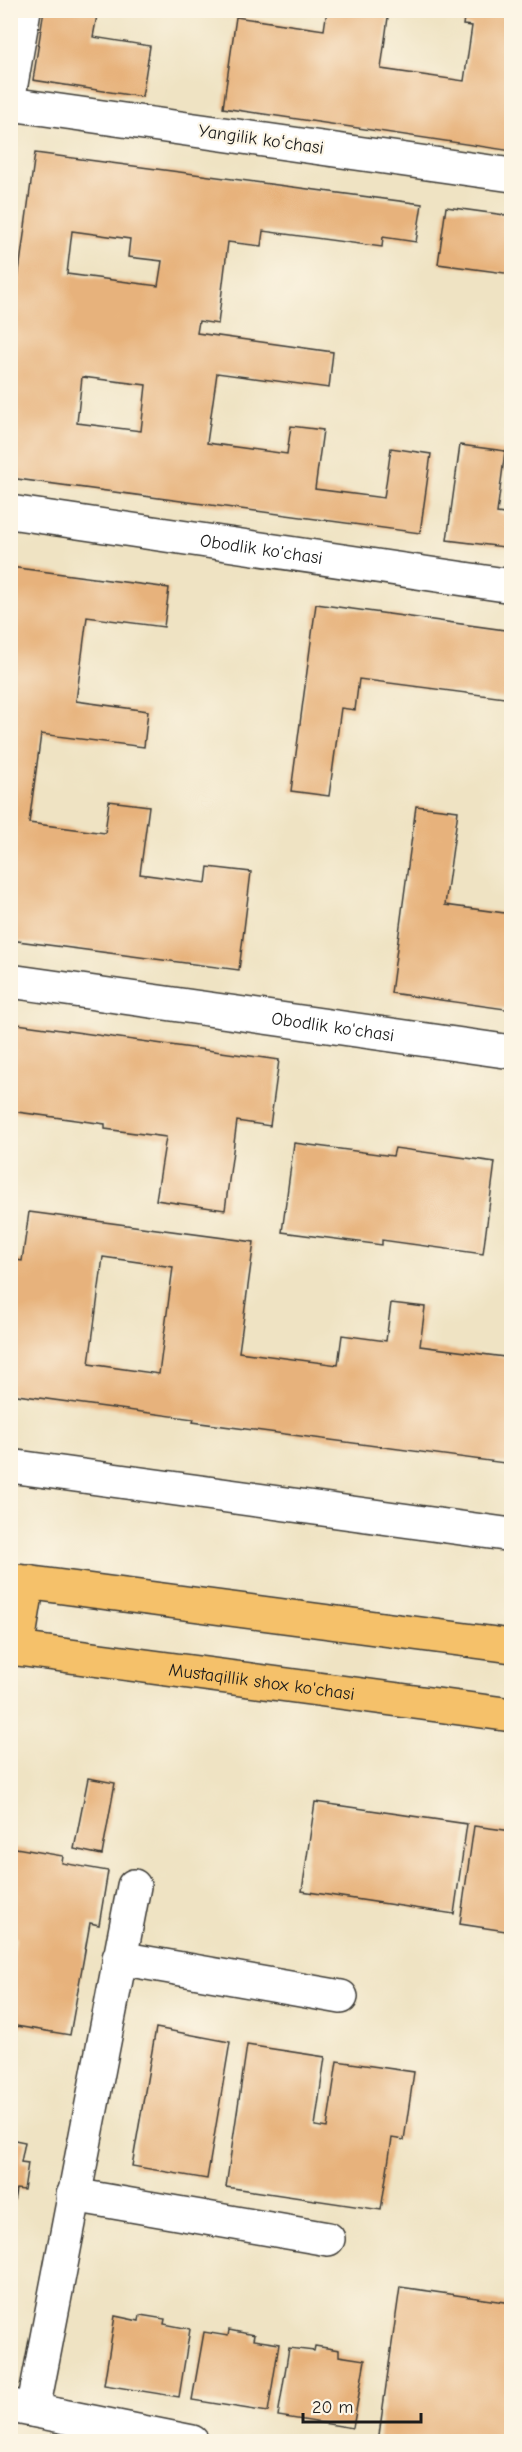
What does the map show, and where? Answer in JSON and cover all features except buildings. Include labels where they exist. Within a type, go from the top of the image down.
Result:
[{"type":"main road","points":[[14,1648],[19,1581],[512,1646]]},
{"type":"main road","name":"Mustaqillik shox ko'chasi","points":[[14,1648],[512,1715]]},
{"type":"street","points":[[10,90],[24,10]]},
{"type":"street","name":"Yangilik koʻchasi","points":[[10,104],[512,175]]},
{"type":"street","name":"Obodlik ko'chasi","points":[[10,512],[512,586]]},
{"type":"street","name":"Obodlik ko'chasi","points":[[10,981],[512,1052]]},
{"type":"street","points":[[10,1466],[512,1535]]},
{"type":"street","points":[[134,1887],[73,2196],[22,2408],[192,2442]]},
{"type":"street","points":[[119,1958],[341,1997]]},
{"type":"street","points":[[73,2196],[328,2239]]}]
